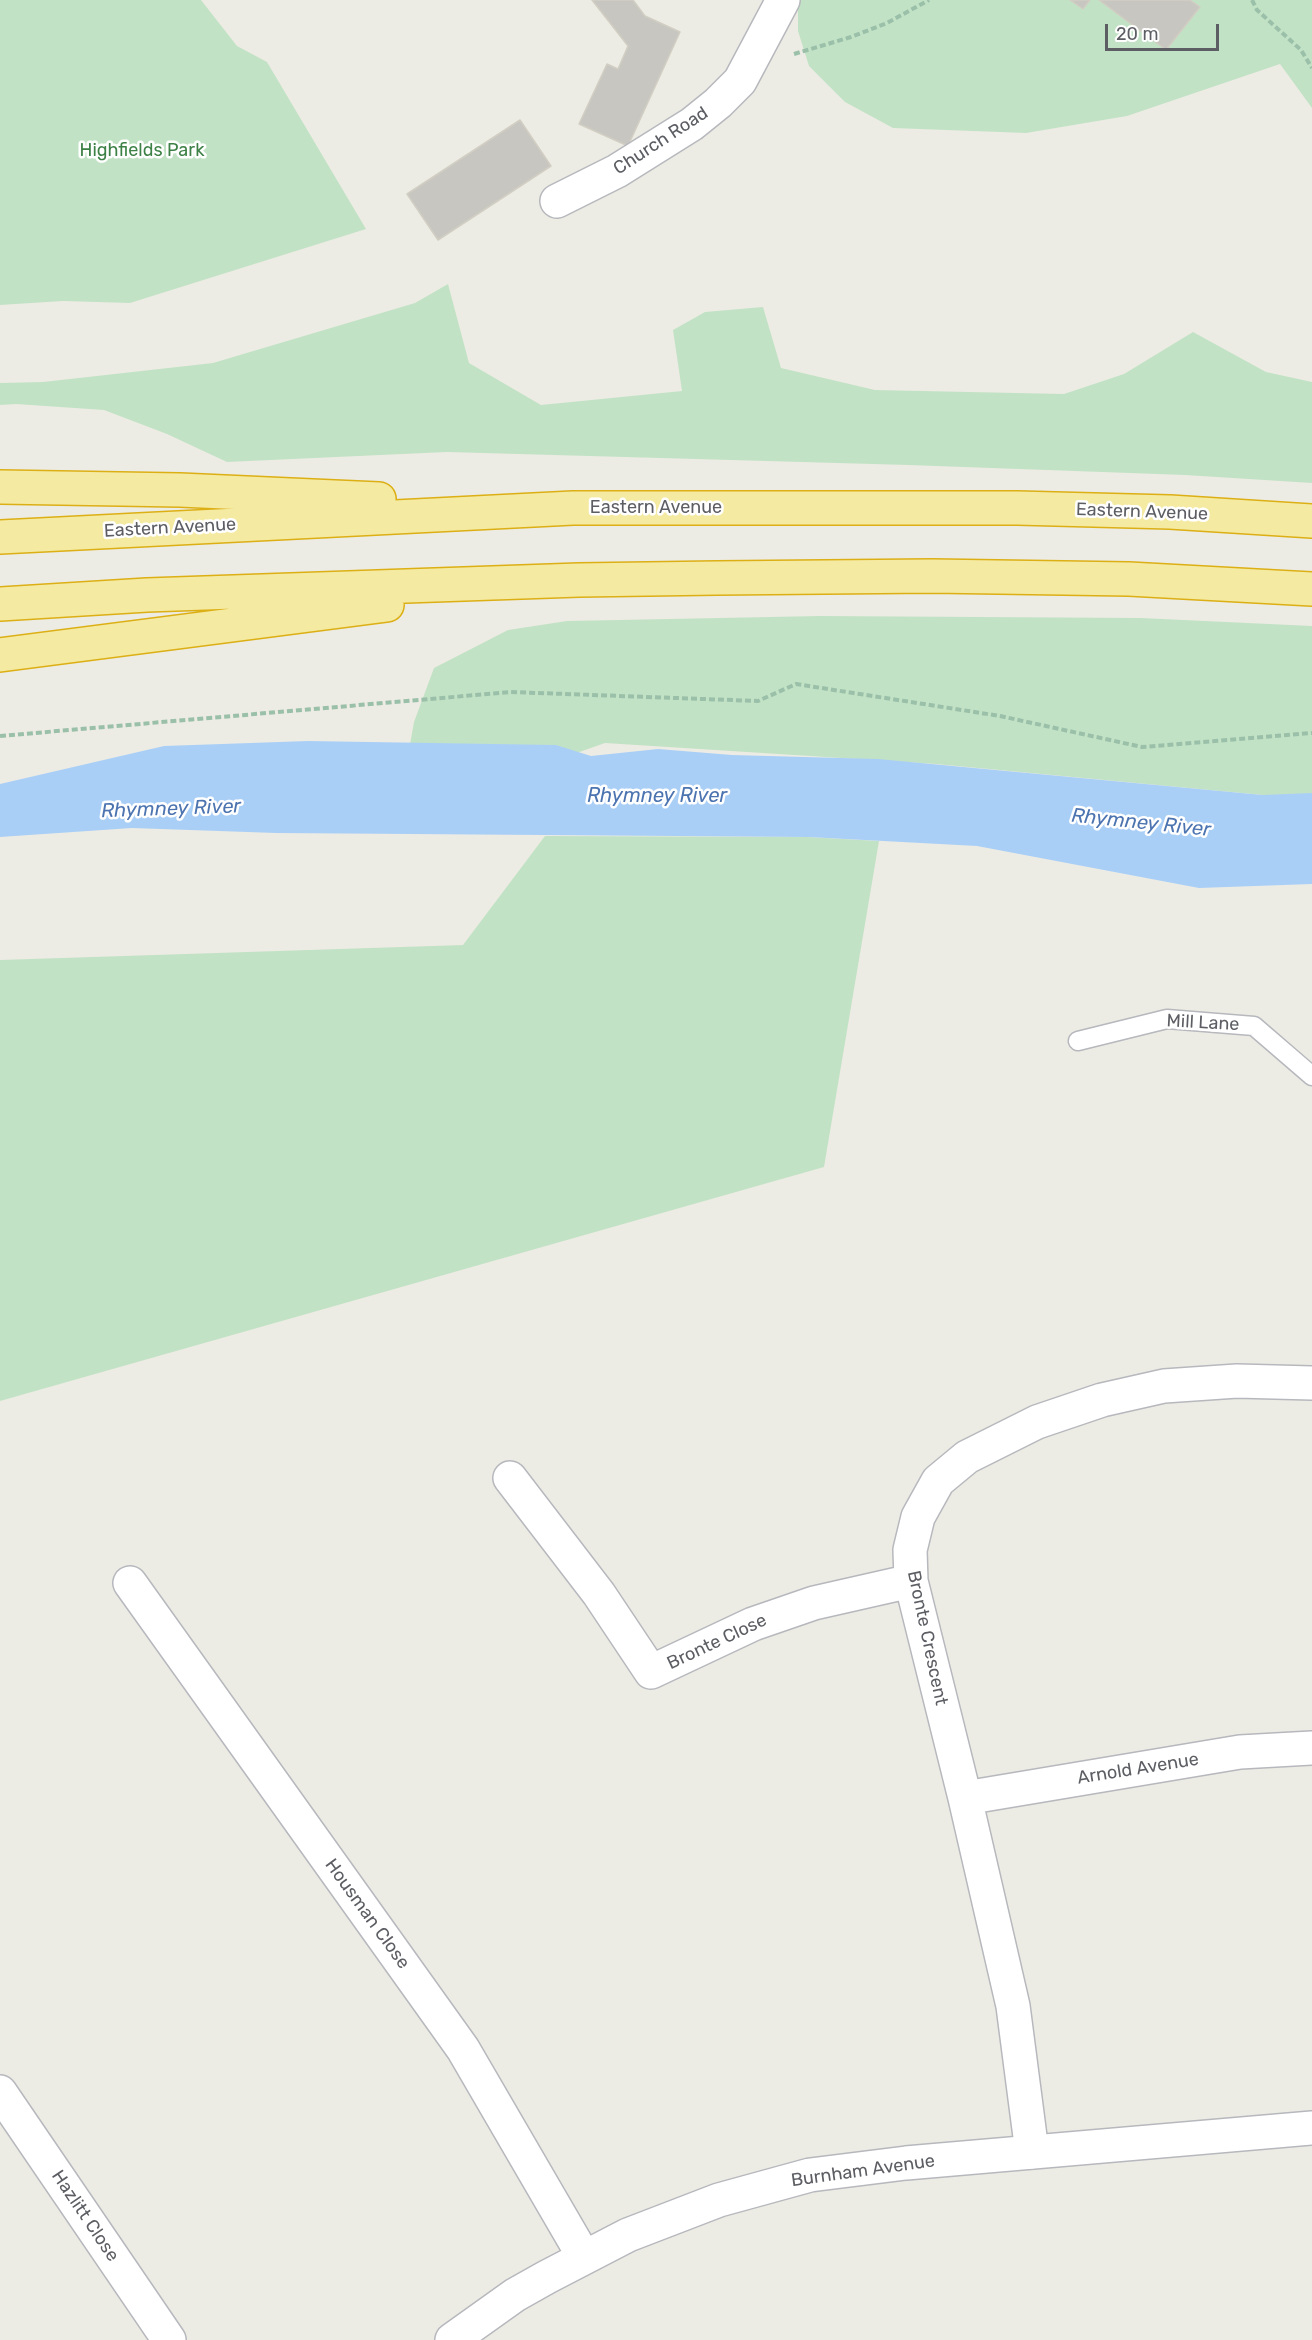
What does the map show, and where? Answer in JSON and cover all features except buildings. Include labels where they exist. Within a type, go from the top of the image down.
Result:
[{"type":"highway","points":[[0,487],[180,490],[573,508]]},
{"type":"highway","name":"Eastern Avenue","points":[[0,537],[573,508],[1017,508],[1170,512],[1312,521]]},
{"type":"highway","points":[[0,604],[147,595],[579,580],[932,576],[1118,579],[1312,589]]},
{"type":"highway","points":[[0,655],[579,580]]},
{"type":"street","name":"Church Road","points":[[556,201],[617,171],[692,124],[718,103],[740,81],[783,0]]},
{"type":"street","name":"Bronte Crescent","points":[[1032,2152],[1013,2006],[965,1798],[911,1581],[910,1550],[918,1517],[938,1481],[967,1457],[1027,1427],[1101,1400],[1164,1386],[1237,1381],[1312,1383]]},
{"type":"street","name":"Bronte Close","points":[[510,1478],[599,1594],[651,1672],[763,1620],[814,1603],[911,1581]]},
{"type":"street","name":"Housman Close","points":[[130,1583],[463,2049],[584,2257]]},
{"type":"street","name":"Arnold Avenue","points":[[965,1798],[1240,1752],[1312,1748]]},
{"type":"street","name":"Hazlitt Close","points":[[0,2092],[169,2340]]},
{"type":"street","name":"Burnham Avenue","points":[[452,2340],[516,2295],[628,2235],[719,2200],[810,2175],[860,2167],[1312,2128]]},
{"type":"lane","name":"Mill Lane","points":[[1078,1041],[1167,1019],[1254,1026],[1312,1076]]},
{"type":"path","points":[[756,54],[798,54],[851,38],[887,23],[929,0]]},
{"type":"path","points":[[1252,0],[1257,10],[1301,50],[1312,68]]},
{"type":"path","points":[[0,736],[511,692],[758,701],[796,684],[1000,716],[1142,747],[1312,733]]},
{"type":"green space","name":"Highfields Park","points":[[0,0],[201,0],[237,46],[267,62],[366,229],[130,303],[63,301],[0,305]]},
{"type":"green space","points":[[798,0],[1312,0],[1312,108],[1280,64],[1127,116],[1026,133],[893,128],[845,102],[809,66],[798,31]]},
{"type":"green space","points":[[448,284],[469,363],[541,405],[682,391],[673,330],[705,312],[763,307],[781,368],[875,390],[1064,394],[1124,374],[1193,332],[1266,372],[1312,382],[1312,483],[1185,475],[908,465],[447,452],[227,462],[167,434],[104,410],[0,405],[0,383],[43,382],[213,363],[415,303]]},
{"type":"green space","points":[[820,616],[1141,618],[1312,626],[1312,797],[1263,795],[936,764],[605,743],[551,762],[407,761],[414,722],[434,668],[508,630],[567,621]]},
{"type":"green space","points":[[545,836],[808,837],[879,841],[824,1167],[0,1401],[0,960],[463,945]]},
{"type":"water","name":"Rhymney River","points":[[308,741],[556,745],[591,756],[658,749],[732,755],[878,759],[1263,795],[1312,793],[1312,884],[1199,888],[977,846],[808,837],[276,833],[132,828],[0,837],[0,784],[164,746]]}]
